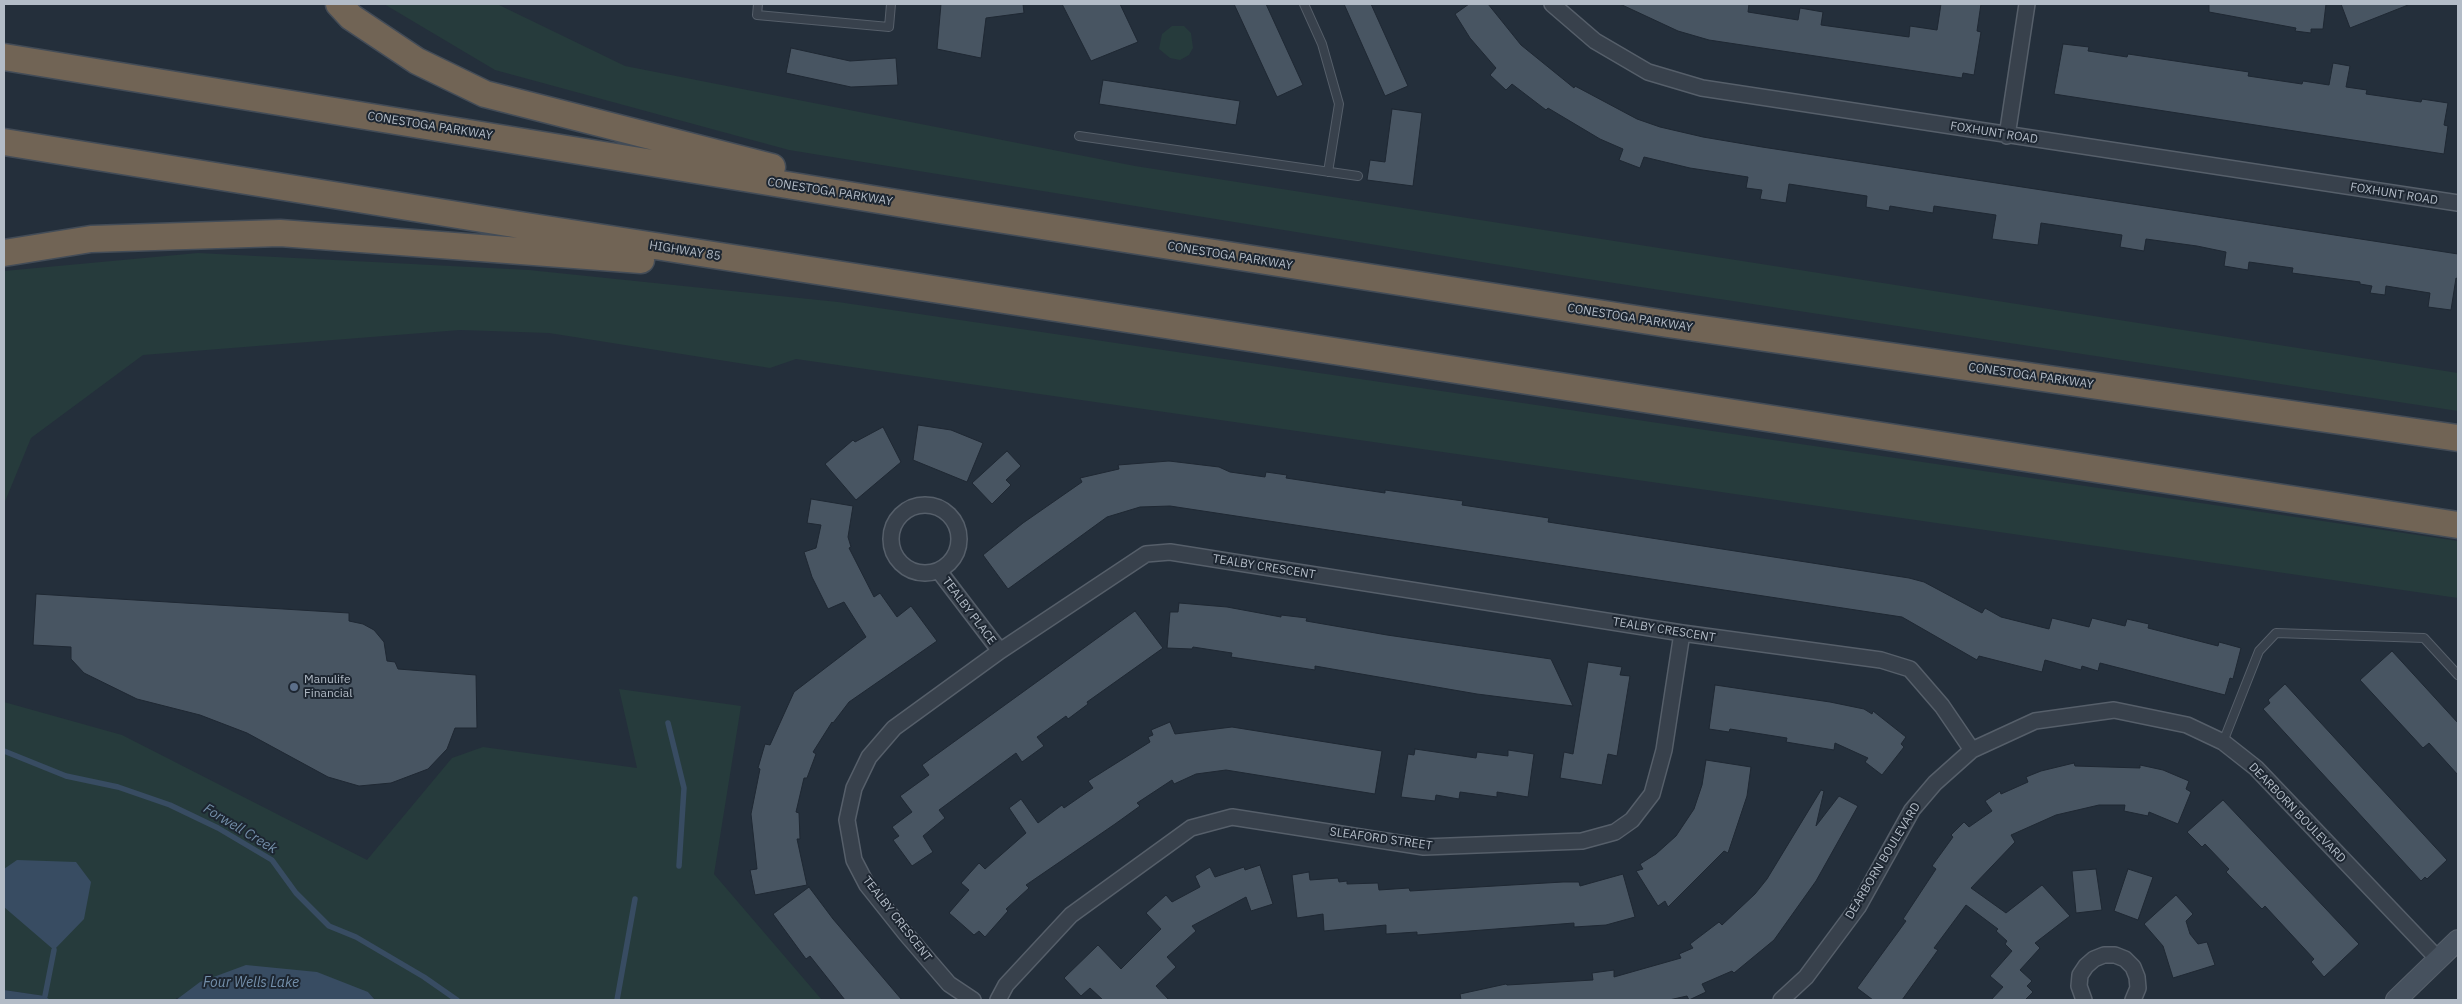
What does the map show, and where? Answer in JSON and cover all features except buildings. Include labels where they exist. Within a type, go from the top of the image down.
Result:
[{"type":"highway","points":[[340,4],[351,17],[417,61],[485,94],[940,210]]},
{"type":"highway","name":"CONESTOGA PARKWAY","points":[[4,57],[940,210],[1668,324],[2458,438]]},
{"type":"highway","name":"HIGHWAY 85","points":[[4,142],[844,275]]},
{"type":"highway","points":[[4,253],[92,239],[280,233],[844,275],[2458,525]]},
{"type":"main road","points":[[2396,1000],[2458,940]]},
{"type":"street","name":"FOXHUNT ROAD","points":[[1552,4],[1595,41],[1648,72],[1702,88],[2007,136],[2458,203]]},
{"type":"street","points":[[2007,136],[2028,4]]},
{"type":"street","name":"TEALBY PLACE","points":[[926,505],[938,508],[946,513],[958,531],[959,543],[955,555],[948,565],[939,570],[927,573],[912,571],[902,565],[894,555],[891,543],[892,531],[897,520],[905,512],[926,505]]},
{"type":"street","name":"TEALBY CRESCENT","points":[[973,1000],[949,984],[867,885],[854,860],[847,820],[854,788],[869,757],[894,728],[1000,651],[1146,554],[1170,552],[1682,633],[1881,660],[1910,669],[1942,706],[1972,750]]},
{"type":"street","name":"TEALBY PLACE","points":[[939,570],[1000,651]]},
{"type":"street","name":"SLEAFORD STREET","points":[[998,1000],[1006,985],[1071,915],[1191,828],[1232,817],[1424,847],[1582,841],[1615,832],[1632,820],[1652,794],[1664,750],[1682,633]]},
{"type":"street","name":"DEARBORN BOULEVARD","points":[[1781,1000],[1806,977],[1858,907],[1912,810],[1935,783],[1972,750],[2035,720],[2114,710],[2187,725],[2223,742],[2256,768],[2438,960]]},
{"type":"street","points":[[2084,1000],[2079,986],[2080,976],[2086,966],[2094,959],[2104,955],[2115,955],[2133,967],[2137,977],[2138,988],[2133,1000]]},
{"type":"lane","points":[[758,4],[758,15],[888,27],[891,4]]},
{"type":"lane","points":[[1304,4],[1322,44],[1339,104],[1328,172]]},
{"type":"lane","points":[[1079,136],[1358,176]]},
{"type":"lane","points":[[2223,742],[2259,651],[2276,632],[2424,638],[2458,675]]},
{"type":"green space","points":[[384,4],[497,4],[625,66],[1135,166],[2458,373],[2458,411],[1568,276],[789,150],[495,70]]},
{"type":"green space","points":[[1172,26],[1184,26],[1191,33],[1193,48],[1189,55],[1180,60],[1170,58],[1159,49],[1162,34]]},
{"type":"green space","points":[[198,253],[529,270],[838,302],[2458,541],[2458,598],[796,359],[770,368],[549,333],[460,330],[143,355],[31,438],[4,504],[4,271]]},
{"type":"green space","points":[[619,689],[741,706],[714,874],[822,1000],[375,1000],[368,992],[176,998],[176,1000],[50,1000],[44,996],[4,990],[4,702],[122,735],[367,860],[452,758],[483,747],[637,768]]},
{"type":"water","points":[[17,860],[76,862],[91,882],[84,919],[54,950],[4,907],[4,869]]},
{"type":"water","name":"Four Wells Lake","points":[[246,965],[317,972],[368,992],[375,1000],[176,1000],[200,982]]},
{"type":"water","points":[[4,990],[45,996],[50,1000],[4,1000]]},
{"type":"waterway","points":[[668,723],[684,788],[679,866]]},
{"type":"waterway","name":"Forwell Creek","points":[[4,751],[66,776],[118,787],[170,805],[218,828],[272,860],[296,893],[329,926],[356,937],[424,977],[457,1000]]},
{"type":"waterway","points":[[617,1000],[635,899]]},
{"type":"waterway","points":[[45,996],[54,950]]},
{"type":"place","name":"Manulife Financial","points":[[294,687]]}]
